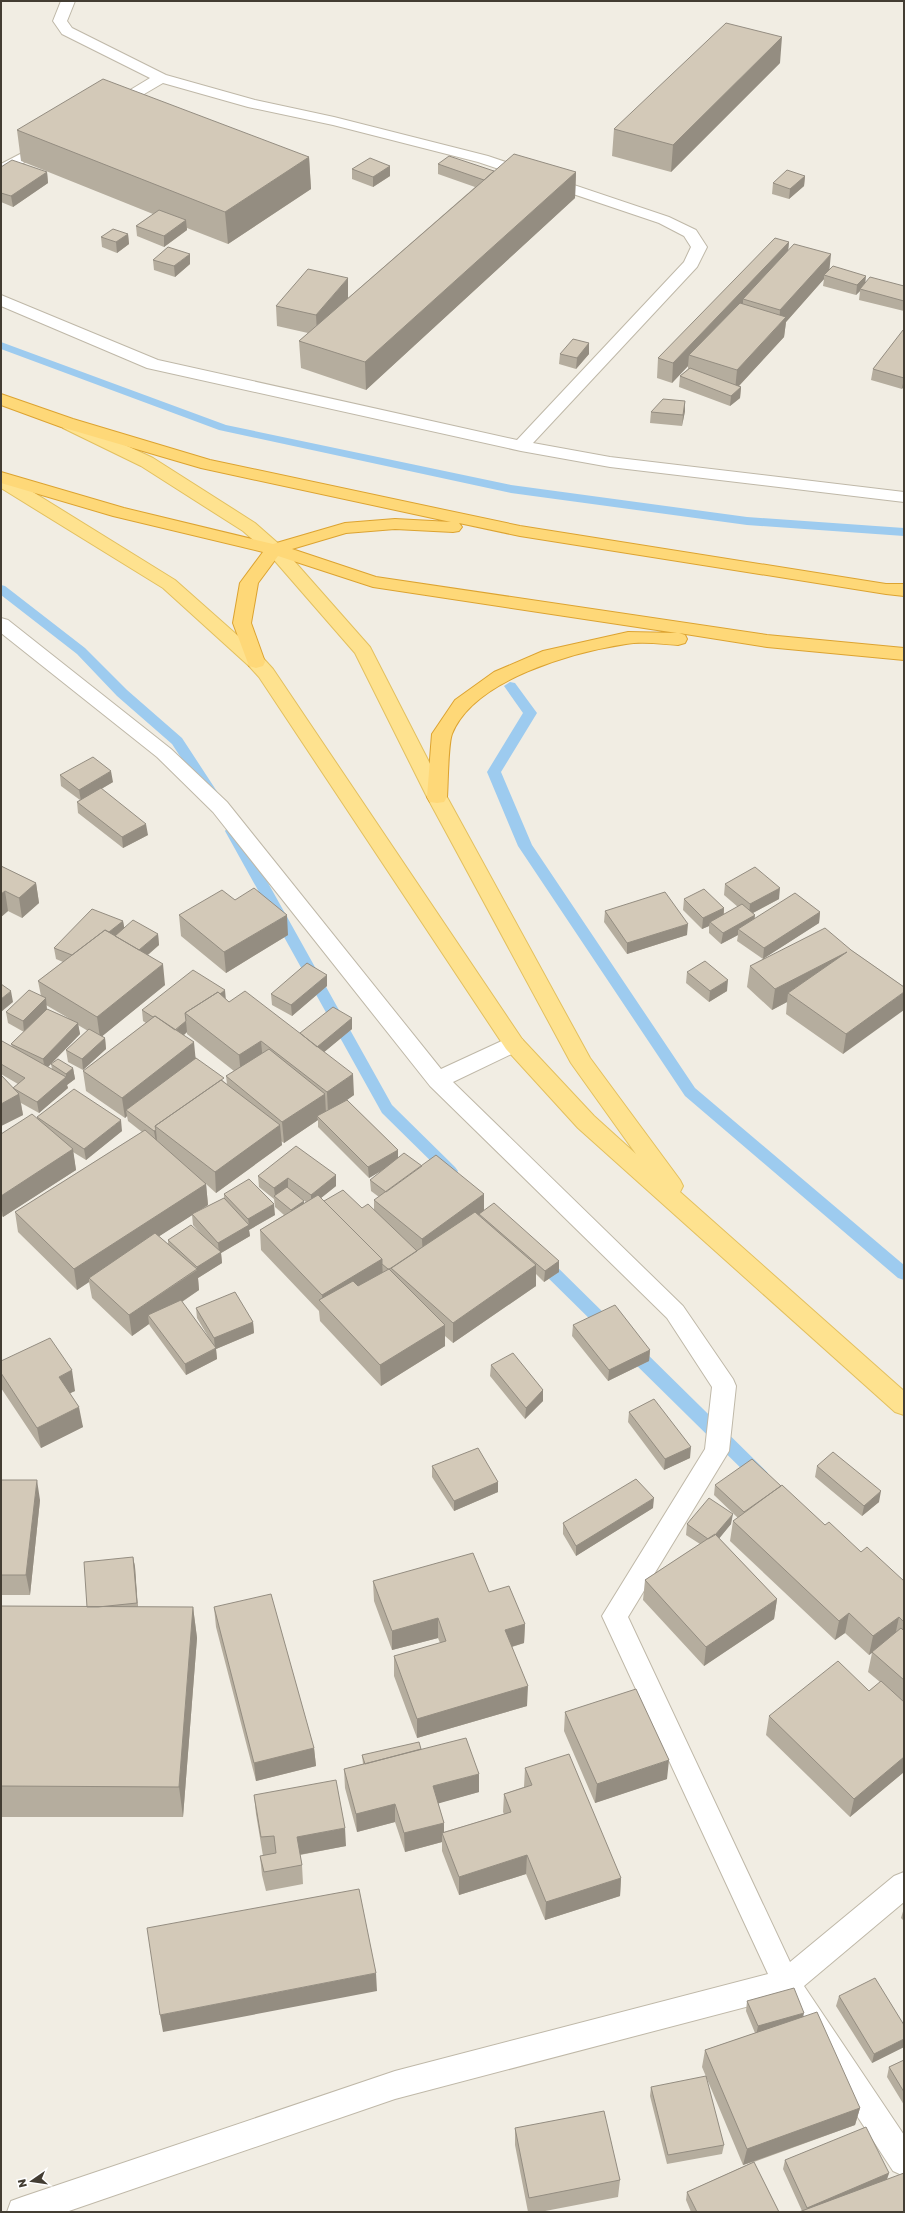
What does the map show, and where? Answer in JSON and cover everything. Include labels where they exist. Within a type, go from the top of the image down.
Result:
[{"type":"highway","points":[[1,399],[67,423],[207,464],[520,531],[886,590],[904,590]]},
{"type":"highway","points":[[1,477],[120,512],[274,549],[373,582],[767,641],[904,654]]},
{"type":"highway","points":[[256,662],[242,623],[249,583],[274,549],[345,528],[388,525],[520,531]]},
{"type":"highway","points":[[437,797],[442,734],[462,704],[501,676],[550,655],[628,638],[767,641]]},
{"type":"main road","points":[[67,423],[147,462],[248,527],[274,549],[363,651],[437,797],[582,1062],[698,1223]]},
{"type":"main road","points":[[1,480],[168,584],[256,662],[266,673],[514,1044],[586,1122],[904,1405]]},
{"type":"street","points":[[68,1],[60,21],[67,30],[161,78],[253,104],[334,121],[483,159],[664,220],[690,233],[699,247],[691,264],[521,446]]},
{"type":"street","points":[[101,113],[161,78]]},
{"type":"street","points":[[1,170],[61,136]]},
{"type":"street","points":[[1,300],[152,364],[521,446],[610,462],[877,495],[904,497]]},
{"type":"street","points":[[1,624],[164,753],[220,807],[438,1080],[675,1312],[724,1386],[717,1451],[616,1616],[786,1983],[904,2161]]},
{"type":"street","points":[[438,1080],[514,1044]]},
{"type":"street","points":[[22,2212],[395,2085],[786,1983],[904,1885]]},
{"type":"building","points":[[726,23],[782,37],[673,145],[614,129]]},
{"type":"building","points":[[103,79],[309,157],[225,212],[17,130]]},
{"type":"building","points":[[514,154],[576,172],[365,362],[299,341]]},
{"type":"building","points":[[449,156],[494,171],[484,180],[438,164]]},
{"type":"building","points":[[370,158],[390,166],[373,177],[352,169]]},
{"type":"building","points":[[12,160],[47,172],[11,196],[1,193],[1,167]]},
{"type":"building","points":[[787,170],[805,176],[790,189],[773,183]]},
{"type":"building","points":[[159,210],[186,220],[164,236],[136,226]]},
{"type":"building","points":[[113,229],[128,234],[116,242],[101,237]]},
{"type":"building","points":[[775,238],[789,242],[673,363],[658,358]]},
{"type":"building","points":[[794,244],[831,254],[780,310],[743,299]]},
{"type":"building","points":[[168,247],[190,254],[174,266],[153,260]]},
{"type":"building","points":[[833,266],[866,276],[857,285],[824,275]]},
{"type":"building","points":[[308,269],[348,278],[316,315],[276,306]]},
{"type":"building","points":[[870,277],[904,286],[904,301],[860,289]]},
{"type":"building","points":[[740,303],[786,317],[737,370],[689,355]]},
{"type":"building","points":[[903,330],[904,378],[873,369]]},
{"type":"building","points":[[573,339],[589,343],[577,358],[560,354]]},
{"type":"building","points":[[690,368],[741,387],[731,396],[680,376]]},
{"type":"building","points":[[663,399],[685,401],[683,415],[651,412]]},
{"type":"building","points":[[93,757],[111,771],[79,790],[60,775]]},
{"type":"building","points":[[101,788],[146,824],[122,837],[77,802]]},
{"type":"building","points":[[1,866],[36,883],[19,898],[5,891],[1,894]]},
{"type":"building","points":[[755,867],[780,888],[750,904],[725,884]]},
{"type":"building","points":[[254,888],[287,915],[224,952],[179,915],[222,890],[235,900]]},
{"type":"building","points":[[704,889],[724,908],[703,918],[684,899]]},
{"type":"building","points":[[665,892],[688,924],[627,943],[605,911]]},
{"type":"building","points":[[795,893],[820,912],[764,948],[738,929]]},
{"type":"building","points":[[742,904],[755,915],[723,933],[710,922]]},
{"type":"building","points":[[92,909],[123,921],[109,932],[105,930],[72,955],[54,948]]},
{"type":"building","points":[[133,920],[158,934],[139,950],[115,936]]},
{"type":"building","points":[[825,928],[851,950],[904,987],[904,992],[846,1034],[788,993],[847,952],[775,989],[750,966]]},
{"type":"building","points":[[105,930],[163,964],[97,1017],[38,981]]},
{"type":"building","points":[[705,961],[728,980],[710,991],[687,972]]},
{"type":"building","points":[[307,963],[327,975],[291,1005],[271,994]]},
{"type":"building","points":[[193,970],[225,990],[220,994],[218,992],[185,1013],[186,1021],[175,1030],[155,1016],[153,1017],[142,1010]]},
{"type":"building","points":[[1,984],[11,991],[1,999]]},
{"type":"building","points":[[29,990],[46,998],[23,1021],[6,1012]]},
{"type":"building","points":[[245,991],[353,1074],[327,1092],[261,1041],[239,1055],[185,1013],[218,992],[229,1002]]},
{"type":"building","points":[[333,1007],[352,1018],[317,1047],[300,1033]]},
{"type":"building","points":[[47,1009],[78,1023],[43,1059],[11,1044]]},
{"type":"building","points":[[155,1016],[194,1042],[122,1098],[83,1071]]},
{"type":"building","points":[[89,1029],[105,1038],[82,1059],[66,1050]]},
{"type":"building","points":[[2,1041],[66,1077],[37,1102],[13,1088],[25,1078],[1,1064]]},
{"type":"building","points":[[269,1049],[325,1094],[282,1122],[226,1076]]},
{"type":"building","points":[[196,1058],[224,1078],[155,1126],[156,1130],[154,1131],[126,1110]]},
{"type":"building","points":[[58,1059],[73,1068],[66,1074],[51,1064]]},
{"type":"building","points":[[1,1075],[19,1094],[1,1104]]},
{"type":"building","points":[[221,1080],[280,1125],[215,1172],[155,1126]]},
{"type":"building","points":[[74,1089],[121,1120],[84,1149],[37,1117]]},
{"type":"building","points":[[347,1100],[398,1150],[368,1167],[317,1116]]},
{"type":"building","points":[[32,1114],[73,1149],[1,1196],[1,1134]]},
{"type":"building","points":[[145,1130],[206,1184],[74,1269],[15,1212]]},
{"type":"building","points":[[296,1146],[336,1175],[311,1195],[288,1178],[274,1188],[258,1176]]},
{"type":"building","points":[[404,1153],[422,1166],[386,1192],[370,1180]]},
{"type":"building","points":[[436,1155],[484,1194],[422,1239],[374,1200]]},
{"type":"building","points":[[249,1179],[274,1204],[248,1219],[224,1194]]},
{"type":"building","points":[[287,1187],[304,1201],[291,1210],[274,1196]]},
{"type":"building","points":[[343,1190],[362,1208],[368,1204],[417,1251],[388,1269],[382,1264],[382,1259],[324,1201]]},
{"type":"building","points":[[318,1195],[382,1259],[322,1295],[260,1230]]},
{"type":"building","points":[[224,1198],[249,1225],[218,1243],[192,1214]]},
{"type":"building","points":[[494,1203],[559,1261],[545,1271],[479,1214]]},
{"type":"building","points":[[475,1212],[536,1265],[453,1323],[391,1268]]},
{"type":"building","points":[[191,1225],[221,1252],[197,1267],[168,1240]]},
{"type":"building","points":[[155,1233],[197,1269],[129,1315],[89,1278]]},
{"type":"building","points":[[389,1269],[445,1325],[380,1365],[319,1300],[353,1281],[358,1286]]},
{"type":"building","points":[[235,1292],[253,1322],[214,1338],[196,1308]]},
{"type":"building","points":[[181,1300],[216,1348],[185,1364],[148,1315]]},
{"type":"building","points":[[615,1305],[650,1350],[609,1370],[573,1325]]},
{"type":"building","points":[[50,1338],[72,1370],[59,1377],[79,1407],[37,1428],[1,1373],[1,1361]]},
{"type":"building","points":[[513,1353],[543,1390],[526,1408],[491,1365]]},
{"type":"building","points":[[654,1399],[691,1447],[665,1459],[629,1412]]},
{"type":"building","points":[[478,1448],[498,1482],[454,1501],[432,1466]]},
{"type":"building","points":[[833,1452],[881,1491],[864,1506],[817,1466]]},
{"type":"building","points":[[752,1459],[781,1486],[744,1512],[715,1485]]},
{"type":"building","points":[[636,1479],[654,1498],[576,1546],[563,1523]]},
{"type":"building","points":[[1,1480],[37,1480],[26,1575],[1,1575]]},
{"type":"building","points":[[782,1485],[825,1525],[829,1522],[861,1552],[867,1547],[904,1581],[904,1622],[899,1617],[873,1636],[849,1613],[839,1621],[733,1521]]},
{"type":"building","points":[[709,1498],[733,1514],[715,1535],[708,1539],[687,1524]]},
{"type":"building","points":[[715,1534],[777,1599],[706,1647],[645,1580]]},
{"type":"building","points":[[473,1553],[489,1592],[509,1586],[525,1624],[505,1630],[528,1686],[417,1719],[394,1656],[446,1641],[438,1618],[392,1631],[373,1581]]},
{"type":"building","points":[[133,1557],[137,1603],[87,1607],[84,1562]]},
{"type":"building","points":[[271,1594],[314,1748],[254,1763],[214,1607]]},
{"type":"building","points":[[1,1606],[193,1607],[179,1787],[1,1786]]},
{"type":"building","points":[[901,1628],[904,1631],[904,1680],[872,1652]]},
{"type":"building","points":[[838,1661],[869,1691],[881,1681],[904,1702],[904,1757],[854,1799],[769,1716]]},
{"type":"building","points":[[636,1689],[669,1760],[597,1784],[565,1712]]},
{"type":"building","points":[[466,1738],[479,1774],[433,1786],[444,1823],[404,1833],[395,1804],[356,1814],[344,1769]]},
{"type":"building","points":[[419,1742],[421,1749],[365,1764],[362,1755]]},
{"type":"building","points":[[569,1754],[621,1878],[546,1902],[527,1855],[459,1877],[442,1833],[511,1812],[504,1794],[532,1785],[525,1768]]},
{"type":"building","points":[[336,1780],[345,1828],[297,1837],[302,1865],[264,1872],[260,1856],[276,1853],[274,1836],[261,1837],[254,1795]]},
{"type":"building","points":[[359,1889],[376,1973],[160,2015],[147,1928]]},
{"type":"building","points":[[875,1978],[904,2025],[904,2039],[874,2054],[839,1996]]},
{"type":"building","points":[[794,1988],[804,2013],[758,2026],[747,2001]]},
{"type":"building","points":[[817,2012],[860,2108],[747,2149],[705,2050]]},
{"type":"building","points":[[904,2060],[904,2092],[889,2067]]},
{"type":"building","points":[[706,2076],[724,2145],[668,2155],[651,2087]]},
{"type":"building","points":[[604,2111],[620,2180],[529,2198],[515,2128]]},
{"type":"building","points":[[866,2127],[889,2173],[807,2208],[785,2160]]},
{"type":"building","points":[[754,2162],[779,2212],[697,2212],[687,2192]]},
{"type":"building","points":[[904,2173],[904,2212],[799,2212]]},
{"type":"waterway","points":[[1,345],[223,428],[511,489],[747,521],[904,532]]},
{"type":"waterway","points":[[1,589],[81,651],[122,693],[177,741],[211,793]]},
{"type":"waterway","points":[[510,686],[530,713],[494,772],[525,846],[690,1092],[904,1274]]},
{"type":"waterway","points":[[232,831],[387,1109],[450,1171]]},
{"type":"waterway","points":[[541,1261],[609,1328]]},
{"type":"waterway","points":[[631,1349],[761,1477]]}]
